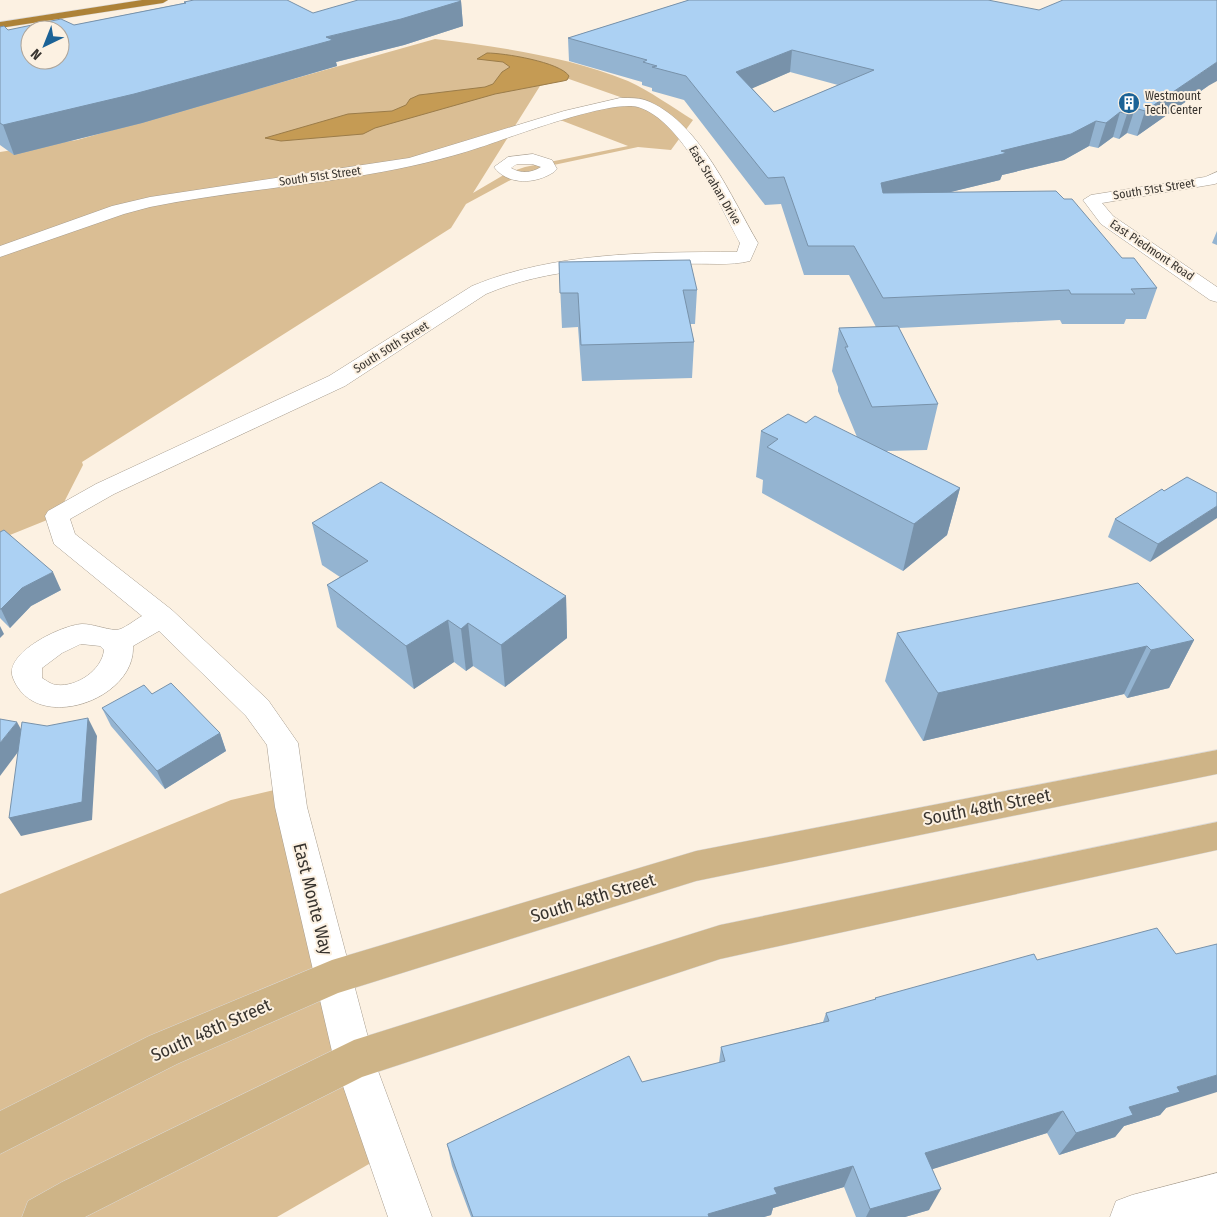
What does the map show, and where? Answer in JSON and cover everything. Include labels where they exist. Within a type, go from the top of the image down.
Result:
[{"type":"highway","points":[[0,25],[163,0]]},
{"type":"main road","name":"South 48th Street","points":[[0,1133],[163,1050],[332,977],[696,866],[1217,762]]},
{"type":"main road","points":[[44,1217],[86,1193],[354,1060],[720,942],[1217,836]]},
{"type":"street","name":"South 51st Street","points":[[0,252],[118,210],[150,202],[393,166],[594,107],[642,103]]},
{"type":"street","name":"East Strahan Drive","points":[[642,103],[654,109],[681,132],[697,152],[749,243],[744,257]]},
{"type":"street","points":[[473,143],[513,160]]},
{"type":"street","name":"South 51st Street","points":[[1091,200],[1119,194],[1156,191],[1209,181],[1217,177]]},
{"type":"street","name":"East Piedmont Road","points":[[1091,200],[1107,220],[1217,296]]},
{"type":"street","name":"South 50th Street","points":[[57,516],[105,489],[337,381],[479,290],[504,278],[576,264],[744,257]]},
{"type":"street","name":"East Monte Way","points":[[57,516],[63,538],[162,618],[257,708],[282,742],[290,807],[354,1060],[410,1217]]},
{"type":"street","points":[[116,643],[162,618]]},
{"type":"street","points":[[1132,1217],[1217,1196]]},
{"type":"shaded area","points":[[435,39],[533,54],[605,72],[653,94],[693,120],[671,150],[638,147],[549,166],[518,176],[466,204],[451,228],[82,462],[83,465],[57,516],[0,539],[0,152],[77,140]],"holes":[[[569,79],[623,98],[626,102],[555,118],[628,146],[525,167],[507,173],[473,193],[540,86]]]},
{"type":"shaded area","points":[[487,53],[518,57],[555,66],[569,76],[567,80],[495,94],[375,128],[363,134],[281,141],[265,138],[348,114],[392,111],[406,105],[410,99],[419,95],[485,87],[493,84],[502,72],[510,67],[503,62],[477,59]]},
{"type":"shaded area","points":[[287,787],[388,1153],[277,1217],[0,1217],[0,894],[231,800]]},
{"type":"building","points":[[194,0],[287,0],[313,13],[358,0],[461,1],[401,19],[326,37],[333,40],[134,94],[3,125],[0,123],[0,27],[4,26],[8,30],[20,28],[20,70],[70,70],[70,23],[74,25],[186,3],[184,2]]},
{"type":"building","points":[[689,0],[988,0],[1039,10],[1063,0],[1217,0],[1217,62],[1145,111],[1135,108],[1127,114],[1120,112],[1106,123],[1096,121],[1071,134],[1001,151],[1007,153],[881,183],[883,193],[1056,191],[1064,199],[1072,199],[1122,258],[1134,258],[1157,288],[1131,289],[1135,294],[1071,294],[1069,290],[883,298],[854,246],[808,246],[784,177],[768,178],[686,76],[652,67],[657,66],[643,62],[647,60],[568,38]],"holes":[[[792,50],[874,70],[774,112],[736,72]]]},
{"type":"building","points":[[690,260],[697,290],[683,290],[694,342],[581,345],[578,293],[560,293],[559,262]]},
{"type":"building","points":[[898,326],[938,404],[872,407],[845,347],[848,347],[839,328]]},
{"type":"building","points":[[788,414],[806,423],[815,416],[960,488],[914,524],[767,447],[778,439],[761,431]]},
{"type":"building","points":[[1187,477],[1217,493],[1217,506],[1158,544],[1115,519],[1162,489],[1164,491]]},
{"type":"building","points":[[381,482],[566,596],[501,645],[468,623],[461,629],[448,620],[406,646],[327,585],[368,561],[312,523]]},
{"type":"building","points":[[4,530],[53,572],[22,588],[0,609],[0,532]]},
{"type":"building","points":[[1138,583],[1194,640],[1151,650],[1147,646],[938,693],[897,633]]},
{"type":"building","points":[[171,683],[220,733],[157,771],[102,708],[144,685],[152,694]]},
{"type":"building","points":[[88,718],[82,802],[9,818],[22,722],[47,726]]},
{"type":"building","points":[[0,719],[17,722],[0,743]]},
{"type":"building","points":[[1157,928],[1176,954],[1217,944],[1217,1075],[1177,1087],[1180,1092],[1129,1107],[1133,1115],[1076,1133],[1063,1111],[925,1153],[941,1189],[870,1209],[853,1166],[774,1188],[777,1194],[708,1214],[709,1217],[473,1217],[447,1144],[629,1056],[642,1082],[725,1061],[721,1047],[829,1021],[826,1013],[875,998],[1034,954],[1037,960]]},
{"type":"place","name":"Westmount Tech Center","points":[[1129,103]]}]
